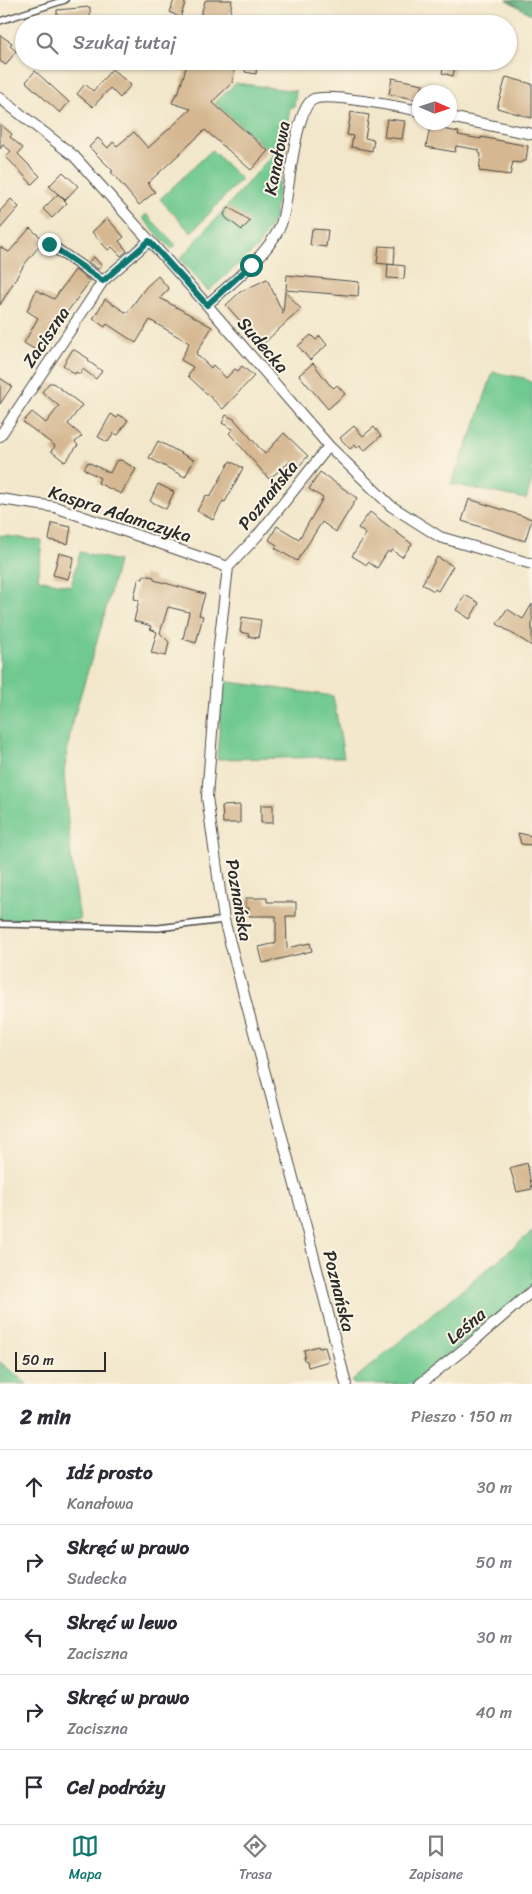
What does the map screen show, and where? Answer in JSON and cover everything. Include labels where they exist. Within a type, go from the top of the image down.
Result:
[{"type":"street","name":"Kanałowa","points":[[207,305],[251,265],[270,243],[282,222],[300,120],[307,104],[315,98],[331,96],[412,110]]},
{"type":"street","name":"Sudecka","points":[[0,98],[74,156],[329,446],[391,506],[440,537],[532,564]]},
{"type":"street","points":[[457,118],[532,134]]},
{"type":"street","name":"Zaciszna","points":[[0,436],[103,281],[149,241]]},
{"type":"street","points":[[49,244],[103,281]]},
{"type":"street","name":"Poznańska","points":[[329,446],[258,535],[228,567],[218,654],[206,798],[224,920],[346,1384]]},
{"type":"street","name":"Kaspra Adamczyka","points":[[0,499],[55,507],[228,567]]},
{"type":"street","name":"Leśna","points":[[420,1384],[532,1291]]},
{"type":"lane","points":[[19,15],[66,0]]},
{"type":"lane","points":[[0,21],[15,16]]},
{"type":"lane","points":[[0,924],[158,928],[224,920]]},
{"type":"green space","points":[[507,0],[532,0],[532,15]]},
{"type":"green space","points":[[236,83],[296,91],[294,107],[290,107],[274,219],[257,248],[208,291],[180,259],[273,154],[215,103]]},
{"type":"green space","points":[[212,150],[241,179],[191,233],[160,199]]},
{"type":"green space","points":[[146,214],[176,245],[172,249],[142,218]]},
{"type":"green space","points":[[493,372],[524,378],[532,383],[532,480],[526,499],[451,484],[475,425]]},
{"type":"green space","points":[[0,535],[42,541],[38,579],[71,586],[80,552],[118,561],[102,624],[72,723],[64,773],[71,857],[80,920],[0,920]]},
{"type":"green space","points":[[223,681],[333,696],[344,757],[217,759]]},
{"type":"green space","points":[[532,1232],[532,1287],[414,1384],[353,1384],[352,1381]]},
{"type":"green space","points":[[0,1362],[27,1384],[0,1384]]},
{"type":"building","points":[[174,0],[186,0],[181,15],[175,15],[170,12]]},
{"type":"building","points":[[232,0],[230,15],[201,15],[205,1]]},
{"type":"building","points":[[90,7],[90,15],[57,15],[57,10]]},
{"type":"building","points":[[0,35],[12,43],[10,46],[15,52],[6,65],[0,61]]},
{"type":"building","points":[[111,70],[131,85],[120,98],[110,88],[93,107],[77,94],[85,84],[93,91]]},
{"type":"building","points":[[185,70],[234,70],[232,83],[212,102],[268,151],[251,170],[205,130],[148,183],[155,192],[139,205],[111,172],[113,171],[89,147],[98,138],[108,148],[113,142],[117,146],[134,132],[148,148],[191,109],[172,103],[176,94],[178,94]]},
{"type":"building","points":[[245,70],[256,70],[256,74],[245,72]]},
{"type":"building","points":[[443,70],[454,70],[453,76],[442,73]]},
{"type":"building","points":[[35,71],[69,102],[60,113],[26,82]]},
{"type":"building","points":[[506,77],[532,84],[532,118],[497,108]]},
{"type":"building","points":[[392,78],[423,84],[412,85],[412,99],[389,94]]},
{"type":"building","points":[[351,112],[369,115],[365,138],[374,140],[372,151],[351,147],[353,136],[347,135]]},
{"type":"building","points":[[387,119],[405,121],[402,139],[384,137]]},
{"type":"building","points":[[0,124],[12,134],[10,137],[23,148],[18,154],[40,176],[32,184],[6,157],[11,151],[3,145],[0,149]]},
{"type":"building","points":[[429,130],[447,130],[459,132],[458,135],[481,139],[481,137],[528,146],[526,161],[521,163],[513,162],[510,175],[479,171],[481,154],[479,150],[456,146],[455,152],[426,147]]},
{"type":"building","points":[[63,172],[78,186],[65,200],[49,186]]},
{"type":"building","points":[[58,194],[67,203],[52,218],[43,209]]},
{"type":"building","points":[[11,199],[19,207],[0,229],[0,211]]},
{"type":"building","points":[[229,207],[250,221],[242,230],[226,218],[224,214]]},
{"type":"building","points":[[107,218],[124,237],[119,241],[127,251],[121,256],[112,247],[108,250],[92,232]]},
{"type":"building","points":[[30,228],[44,240],[24,265],[0,305],[0,247],[9,252]]},
{"type":"building","points":[[312,229],[328,230],[326,247],[310,245]]},
{"type":"building","points":[[379,246],[395,247],[394,265],[377,263]]},
{"type":"building","points":[[94,257],[102,266],[98,269],[88,262]]},
{"type":"building","points":[[388,264],[405,266],[404,279],[387,278]]},
{"type":"building","points":[[75,270],[90,281],[65,315],[42,354],[24,343],[38,318],[27,311],[36,290],[54,299]]},
{"type":"building","points":[[287,275],[359,282],[358,296],[286,290]]},
{"type":"building","points":[[158,276],[169,289],[160,298],[212,327],[196,354],[211,368],[213,365],[226,378],[235,369],[238,371],[242,366],[254,376],[223,409],[188,376],[193,367],[181,360],[189,343],[150,320],[136,343],[107,324],[105,327],[93,319],[105,299],[127,313],[146,287]]},
{"type":"building","points":[[267,279],[283,313],[285,291],[301,309],[264,343],[226,305],[240,292]]},
{"type":"building","points":[[311,335],[316,340],[320,336],[327,345],[310,360],[298,346]]},
{"type":"building","points":[[73,349],[89,359],[88,361],[102,371],[96,379],[83,369],[80,374],[76,372],[75,374],[63,365]]},
{"type":"building","points":[[313,363],[329,384],[334,388],[337,385],[345,394],[328,409],[299,375]]},
{"type":"building","points":[[0,378],[12,386],[0,404]]},
{"type":"building","points":[[49,383],[53,383],[82,405],[68,424],[82,436],[75,442],[78,445],[65,462],[51,451],[55,446],[23,422],[32,412],[46,423],[59,406],[42,392]]},
{"type":"building","points":[[111,414],[117,418],[119,415],[128,420],[118,435],[114,433],[108,442],[98,437]]},
{"type":"building","points":[[226,415],[234,419],[265,454],[284,433],[308,456],[298,467],[291,461],[269,479],[229,433],[233,429],[222,423]]},
{"type":"building","points":[[354,426],[363,436],[374,427],[381,436],[364,451],[360,445],[357,448],[355,445],[350,449],[340,438]]},
{"type":"building","points":[[158,441],[194,460],[185,477],[149,458]]},
{"type":"building","points":[[121,460],[136,469],[121,494],[98,483],[100,478],[84,469],[88,462],[110,473],[116,461]]},
{"type":"building","points":[[230,461],[243,468],[213,520],[197,511],[206,495],[210,497]]},
{"type":"building","points":[[320,472],[357,498],[336,532],[322,522],[297,561],[275,548],[277,545],[269,540],[277,526],[299,539],[323,498],[309,489]]},
{"type":"building","points":[[158,484],[174,492],[166,509],[150,501]]},
{"type":"building","points":[[469,499],[532,519],[525,541],[462,521]]},
{"type":"building","points":[[370,512],[412,544],[402,557],[392,550],[390,553],[388,551],[377,568],[368,562],[367,565],[352,556],[366,534],[358,528]]},
{"type":"building","points":[[52,523],[71,527],[68,544],[49,540]]},
{"type":"building","points":[[59,553],[74,557],[68,579],[53,575]]},
{"type":"building","points":[[437,557],[453,566],[438,591],[435,589],[434,591],[422,584]]},
{"type":"building","points":[[144,575],[154,577],[154,580],[205,594],[199,615],[203,616],[196,643],[183,639],[189,612],[168,607],[160,633],[169,642],[166,656],[151,653],[157,632],[150,629],[151,626],[134,621],[139,600],[134,599],[135,593],[139,577],[143,579]]},
{"type":"building","points":[[465,595],[479,603],[470,619],[456,610]]},
{"type":"building","points":[[532,604],[532,646],[497,624],[507,609],[523,619]]},
{"type":"building","points":[[242,617],[261,620],[258,638],[240,632]]},
{"type":"building","points":[[240,805],[240,823],[223,823],[222,806]]},
{"type":"building","points":[[261,805],[273,805],[273,823],[261,823]]},
{"type":"building","points":[[518,833],[532,836],[532,845],[521,844]]},
{"type":"building","points":[[246,898],[267,898],[267,902],[296,902],[296,916],[286,916],[287,948],[310,943],[312,951],[263,963],[259,947],[276,943],[276,916],[249,916],[249,908],[246,908]]},
{"type":"building","points":[[527,1163],[532,1189],[517,1192],[510,1168]]},
{"type":"building","points":[[318,1346],[319,1348],[325,1347],[329,1361],[308,1367],[307,1361],[303,1359],[305,1356],[304,1350]]},
{"type":"route","points":[[49,244],[103,281],[149,241],[207,305],[251,265]]}]
